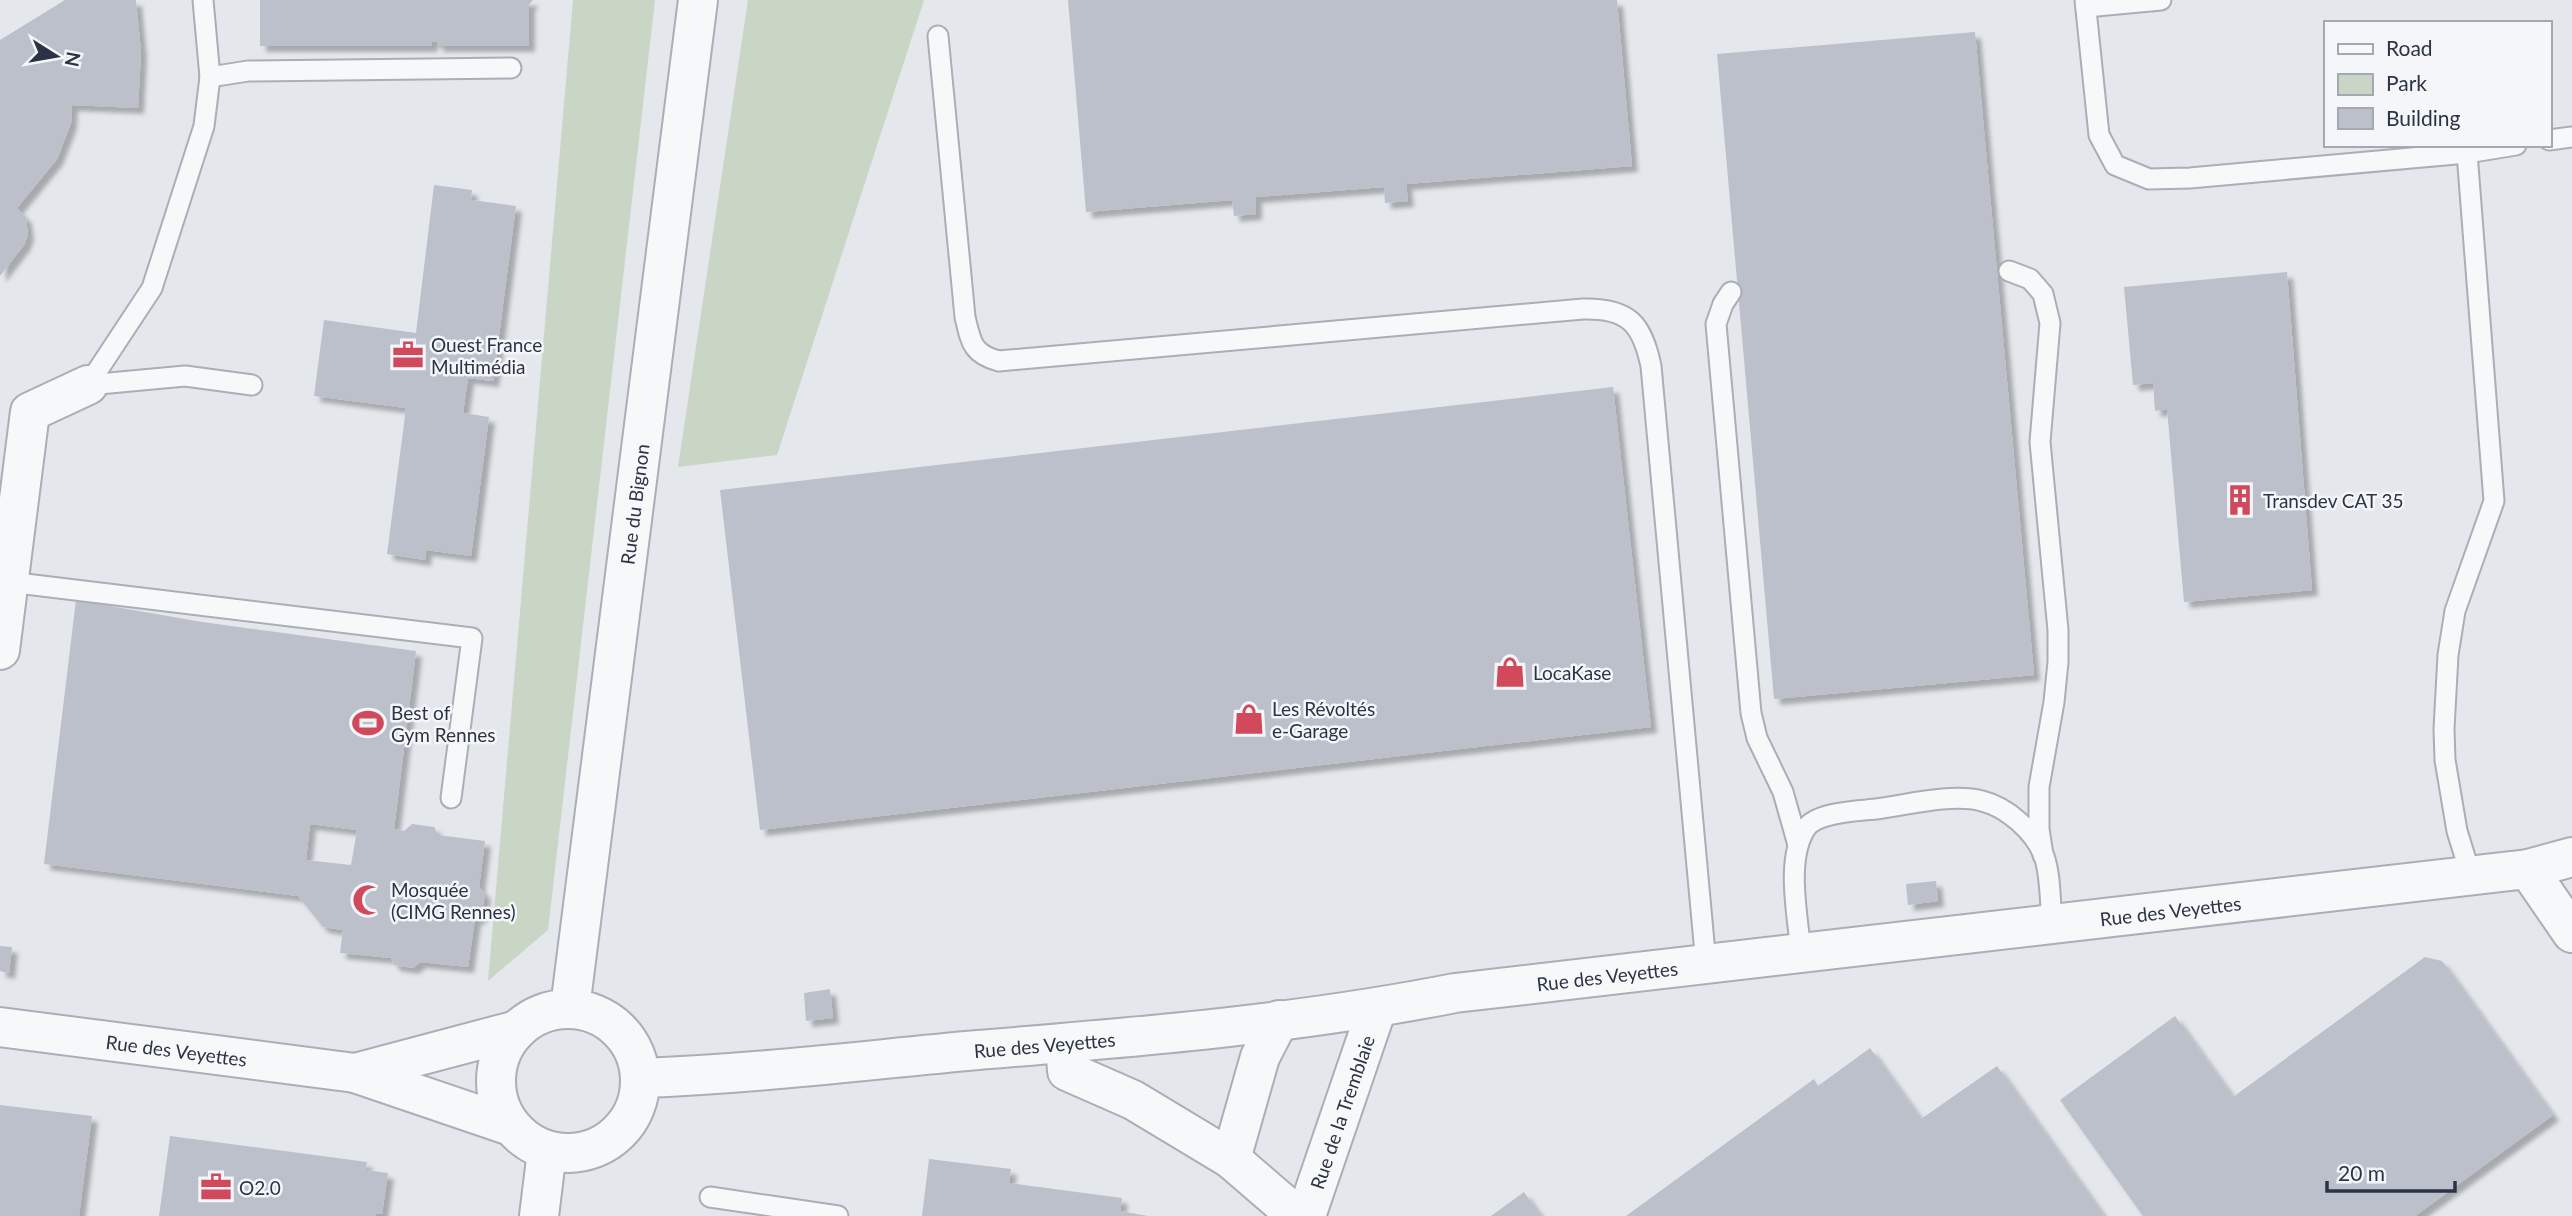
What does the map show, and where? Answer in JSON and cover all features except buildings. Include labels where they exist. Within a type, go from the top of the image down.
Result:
[{"type":"street","name":"Rue du Bignon","points":[[570,1008],[698,0]]},
{"type":"street","points":[[0,650],[30,412],[88,384]]},
{"type":"street","name":"Rue des Veyettes","points":[[640,1078],[1065,1043],[1279,1020],[1377,1008],[1455,992],[2528,869],[2572,857]]},
{"type":"street","points":[[2528,869],[2572,933]]},
{"type":"street","points":[[570,1008],[592,1012],[611,1023],[627,1038],[637,1057],[640,1078],[638,1101],[628,1122],[613,1139],[593,1150],[570,1154],[547,1151],[527,1141],[511,1126],[501,1108],[496,1087],[497,1066],[505,1047],[517,1030],[541,1014],[570,1008]]},
{"type":"street","name":"Rue de la Tremblaie","points":[[1306,1216],[1377,1008]]},
{"type":"street","points":[[1231,1159],[1260,1058],[1279,1020]]},
{"type":"street","name":"Rue des Veyettes","points":[[0,1027],[355,1073],[511,1126]]},
{"type":"street","name":"Rue des Veyettes","points":[[355,1073],[517,1030]]},
{"type":"street","name":"Rue de la Tremblaie","points":[[1065,1043],[1067,1072],[1133,1100],[1231,1159],[1297,1216]]},
{"type":"street","points":[[539,1216],[547,1151]]},
{"type":"lane","points":[[2161,0],[2085,4],[2099,135],[2115,165],[2149,179],[2190,178],[2467,153],[2504,147]]},
{"type":"lane","points":[[88,384],[152,288],[205,126],[210,77],[203,1]]},
{"type":"lane","points":[[938,36],[965,317],[971,344],[984,357],[999,362],[1583,309],[1616,312],[1635,327],[1647,350],[1651,366],[1706,964]]},
{"type":"lane","points":[[210,77],[248,71],[511,68]]},
{"type":"lane","points":[[2551,140],[2572,137]]},
{"type":"lane","points":[[2467,153],[2494,501],[2455,611],[2448,655],[2444,729],[2445,760],[2457,831],[2471,876]]},
{"type":"lane","points":[[2008,271],[2030,279],[2043,294],[2050,323],[2040,442],[2058,630],[2058,662],[2039,788],[2039,829],[2052,925]]},
{"type":"lane","points":[[1731,292],[1723,304],[1716,324],[1751,713],[1757,738],[1783,792],[1798,845]]},
{"type":"lane","points":[[88,384],[185,376],[252,385]]},
{"type":"lane","points":[[9,582],[472,638],[451,798]]},
{"type":"lane","points":[[1801,953],[1794,872],[1798,845],[1807,825],[1831,814],[1959,799],[1982,801],[2021,823],[2043,855]]},
{"type":"lane","points":[[710,1197],[838,1216]]},
{"type":"green space","points":[[573,0],[655,0],[548,930],[488,981]]},
{"type":"green space","points":[[748,0],[924,0],[777,455],[678,467]]},
{"type":"place","name":"Ouest France Multimédia","points":[[408,355]]},
{"type":"place","name":"Transdev CAT 35","points":[[2240,500]]},
{"type":"place","name":"LocaKase","points":[[1510,672]]},
{"type":"place","name":"Les Révoltés e-Garage","points":[[1249,719]]},
{"type":"place","name":"Best of Gym Rennes","points":[[368,723]]},
{"type":"place","name":"Mosquée (CIMG Rennes)","points":[[368,900]]},
{"type":"place","name":"O2.0","points":[[216,1187]]}]
